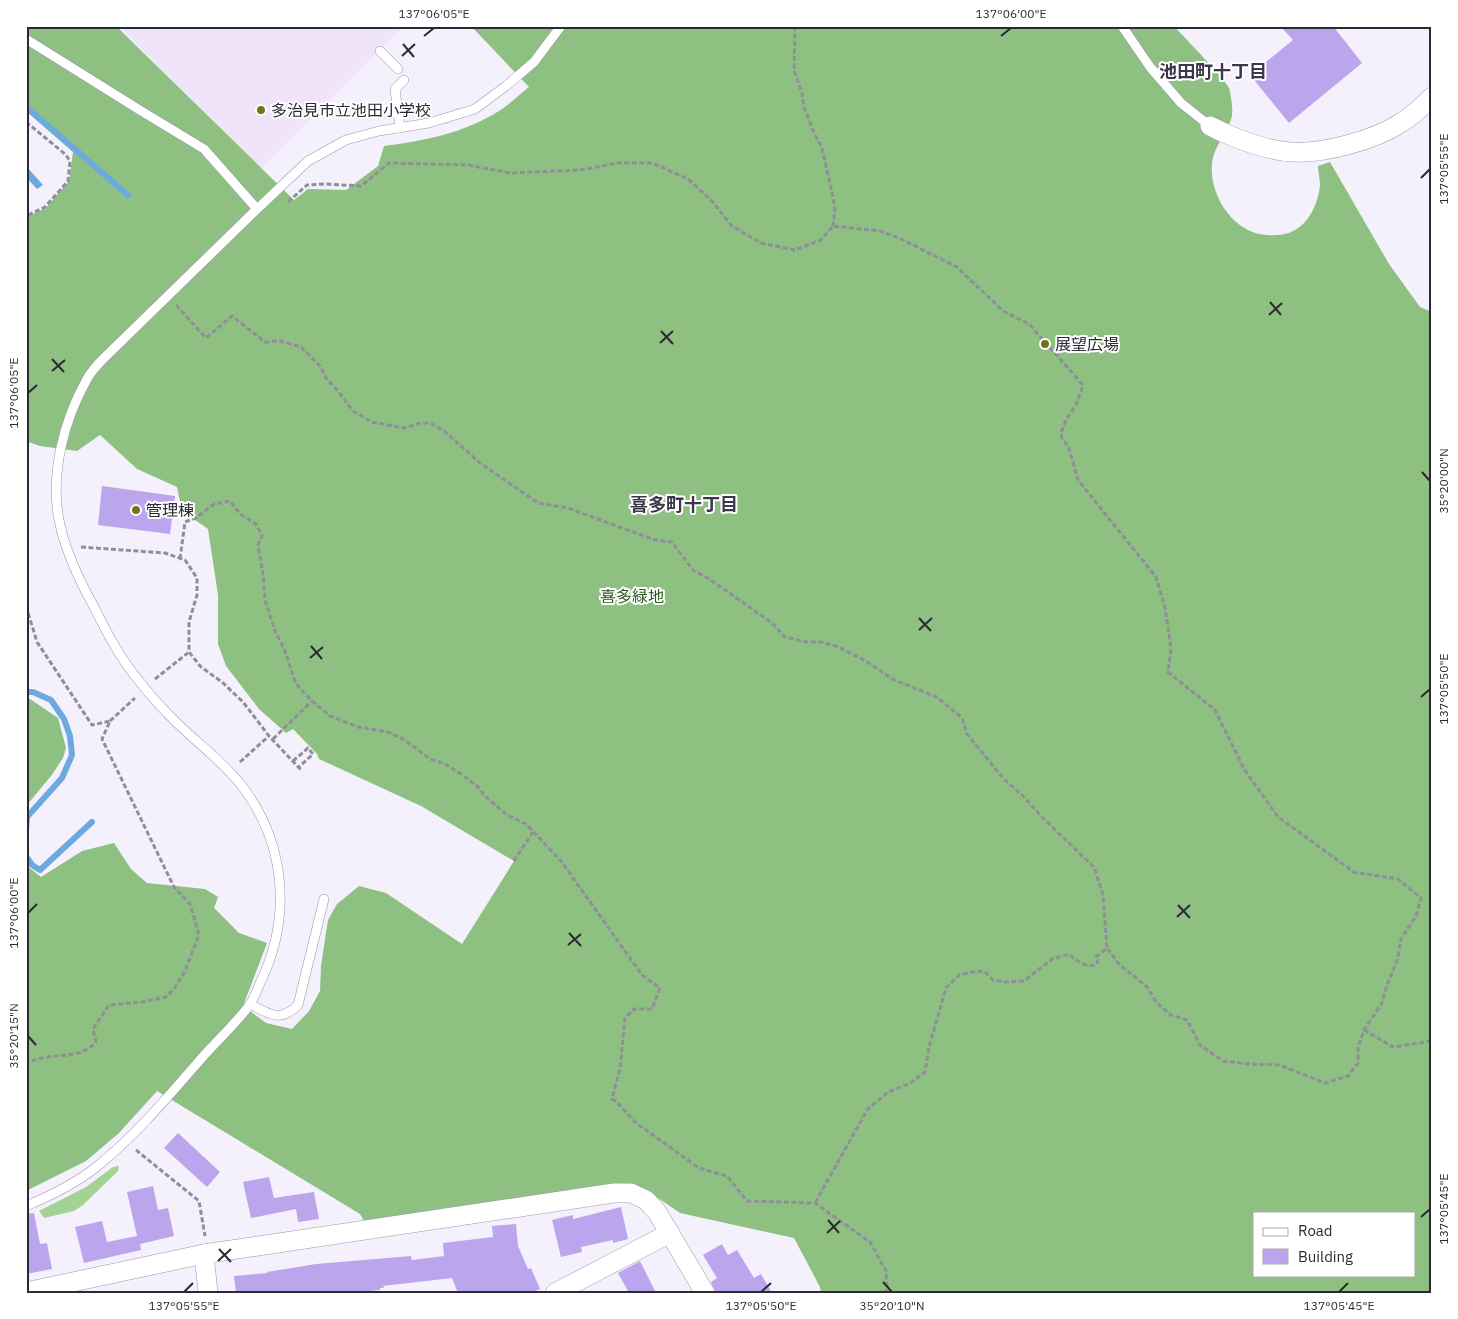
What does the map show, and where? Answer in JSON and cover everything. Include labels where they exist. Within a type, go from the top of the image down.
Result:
[{"type":"street","points":[[1210,126],[1230,136],[1253,144],[1292,152],[1328,150],[1377,135],[1399,124],[1432,98]]},
{"type":"street","points":[[26,1292],[204,1254],[614,1193],[630,1194],[646,1200],[657,1212],[705,1293]]},
{"type":"street","points":[[555,1293],[670,1233]]},
{"type":"street","points":[[204,1254],[208,1293]]},
{"type":"lane","points":[[26,1206],[42,1200],[93,1170],[125,1142],[250,1004],[270,962],[278,932],[281,902],[278,866],[262,818],[242,785],[171,717],[139,681],[109,637],[77,576],[59,520],[56,490],[58,462],[64,436],[76,402],[88,378],[109,352],[308,161],[346,140],[429,123],[474,109],[506,86],[534,62],[561,26]]},
{"type":"lane","points":[[1122,26],[1150,67],[1181,103],[1210,126]]},
{"type":"lane","points":[[26,38],[204,150],[256,209]]},
{"type":"lane","points":[[380,51],[398,69]]},
{"type":"lane","points":[[400,128],[395,89],[404,80]]},
{"type":"lane","points":[[250,1004],[270,1015],[282,1016],[292,1012],[298,1005],[324,899]]},
{"type":"path","points":[[281,208],[307,185],[361,186],[389,163],[468,165],[510,173],[580,170],[618,163],[652,164],[688,180],[711,200],[732,226],[761,243],[795,250],[821,240],[834,226],[835,210],[830,176],[822,148],[804,107],[802,93],[794,70],[796,26]]},
{"type":"path","points":[[26,122],[65,154],[70,161],[68,181],[45,207],[26,216]]},
{"type":"path","points":[[176,305],[206,338],[232,316],[265,342],[280,341],[301,347],[320,366],[326,378],[353,411],[372,422],[404,428],[420,423],[430,423],[443,430],[480,463],[538,503],[568,508],[655,540],[672,542],[693,570],[741,600],[772,623],[785,637],[836,646],[894,680],[937,697],[962,718],[967,734],[1003,778],[1094,867],[1103,895],[1107,948],[1119,964],[1147,987],[1156,1002],[1171,1015],[1187,1020],[1200,1045],[1223,1061],[1279,1065],[1326,1083],[1348,1076],[1358,1063],[1358,1048],[1364,1030],[1382,1003],[1398,958],[1401,939],[1416,916],[1420,898],[1398,879],[1354,872],[1278,817],[1244,769],[1215,710],[1168,672],[1171,648],[1165,608],[1156,577],[1078,480],[1069,448],[1062,438],[1061,433],[1066,420],[1076,405],[1083,384],[1029,324],[1003,310],[957,267],[899,238],[880,231],[834,226]]},
{"type":"path","points":[[180,559],[185,522],[196,518],[214,504],[230,501],[240,514],[256,524],[262,536],[258,545],[264,574],[265,600],[274,631],[285,652],[296,684],[312,702],[330,716],[358,727],[388,732],[405,740],[430,759],[445,764],[461,774],[477,786],[485,796],[507,815],[526,824],[561,861],[642,975],[660,988],[652,1009],[634,1009],[625,1018],[620,1069],[612,1099],[617,1102],[636,1124],[700,1168],[726,1176],[747,1201],[815,1203],[870,1242],[886,1270],[887,1288],[885,1293]]},
{"type":"path","points":[[68,551],[82,547],[165,553],[185,560],[197,578],[197,595],[189,622],[189,652],[201,667],[222,682],[243,702],[269,736],[283,747],[293,761],[300,769],[313,754],[308,748],[293,761]]},
{"type":"path","points":[[26,606],[37,642],[92,725],[110,721]]},
{"type":"path","points":[[155,680],[189,652]]},
{"type":"path","points":[[26,1063],[42,1058],[80,1053],[91,1048],[96,1042],[93,1030],[110,1005],[142,1002],[166,997],[174,989],[184,973],[199,934],[190,904],[174,887],[102,740],[110,721],[135,698]]},
{"type":"path","points":[[273,740],[312,702]]},
{"type":"path","points":[[239,763],[269,736]]},
{"type":"path","points":[[514,861],[533,832]]},
{"type":"path","points":[[815,1203],[867,1110],[888,1092],[909,1084],[924,1072],[946,988],[959,975],[977,971],[985,972],[993,980],[1006,982],[1024,981],[1052,959],[1068,954],[1080,963],[1096,965],[1098,962],[1096,957],[1107,948]]},
{"type":"path","points":[[1364,1030],[1393,1047],[1432,1041]]},
{"type":"path","points":[[125,1142],[199,1201],[206,1242],[204,1254]]},
{"type":"shaded area","name":"多治見市立池田小学校","points":[[119,26],[404,26],[261,169]]},
{"type":"green space","name":"喜多緑地","points":[[26,26],[116,26],[294,200],[308,189],[346,190],[378,166],[384,146],[429,139],[472,125],[499,111],[529,87],[471,26],[1174,26],[1229,88],[1232,115],[1213,158],[1212,176],[1219,200],[1234,220],[1254,233],[1266,235],[1282,235],[1296,230],[1307,219],[1317,200],[1320,185],[1318,166],[1330,162],[1389,264],[1420,307],[1432,312],[1432,1293],[821,1293],[820,1287],[794,1238],[680,1213],[661,1200],[637,1188],[364,1221],[360,1214],[157,1091],[119,1133],[86,1161],[26,1191],[26,865],[41,877],[82,851],[114,843],[131,869],[147,883],[205,889],[218,897],[214,908],[239,933],[267,943],[243,1006],[266,1023],[292,1029],[309,1011],[320,991],[321,966],[328,920],[337,904],[359,886],[386,893],[462,944],[514,861],[421,806],[319,759],[317,754],[293,729],[286,733],[259,709],[226,666],[218,644],[218,595],[208,529],[182,511],[177,487],[137,469],[100,435],[77,451],[40,446],[26,441],[26,217],[46,208],[69,181],[73,152],[26,111]]},
{"type":"green space","points":[[26,699],[30,699],[58,718],[66,748],[63,758],[51,776],[26,806]]},
{"type":"green space","points":[[119,1166],[118,1171],[83,1205],[74,1211],[44,1218],[39,1211],[86,1187],[113,1167]]},
{"type":"water","points":[[26,166],[43,185],[37,189],[26,177]]},
{"type":"building","points":[[1280,26],[1333,26],[1362,63],[1289,123],[1250,75],[1293,40]]},
{"type":"building","name":"管理棟","points":[[102,486],[175,496],[170,534],[98,525]]},
{"type":"building","points":[[178,1133],[220,1172],[207,1187],[164,1148]]},
{"type":"building","points":[[269,1177],[274,1198],[314,1192],[319,1219],[298,1222],[296,1209],[251,1218],[243,1182]]},
{"type":"building","points":[[153,1186],[158,1210],[168,1208],[174,1236],[140,1244],[141,1250],[84,1263],[75,1227],[102,1221],[107,1242],[137,1236],[127,1192]]},
{"type":"building","points":[[621,1207],[628,1239],[613,1243],[613,1240],[581,1247],[582,1252],[561,1257],[552,1220],[573,1215],[573,1219]]},
{"type":"building","points":[[34,1213],[40,1244],[47,1243],[52,1269],[26,1274],[26,1214]]},
{"type":"building","points":[[516,1224],[518,1246],[528,1269],[531,1268],[540,1289],[531,1293],[458,1293],[452,1278],[383,1286],[384,1288],[380,1288],[380,1290],[349,1293],[236,1293],[234,1276],[268,1273],[316,1264],[411,1256],[412,1260],[444,1256],[443,1243],[493,1237],[492,1226]]},
{"type":"building","points":[[722,1244],[728,1255],[737,1250],[754,1278],[761,1274],[772,1293],[716,1293],[711,1282],[717,1278],[703,1255]]},
{"type":"building","points":[[640,1261],[656,1293],[629,1293],[618,1273]]},
{"type":"waterway","points":[[26,107],[128,195]]},
{"type":"waterway","points":[[26,692],[33,692],[51,700],[64,719],[70,736],[72,755],[62,778],[27,817],[26,829]]},
{"type":"waterway","points":[[26,856],[32,865],[40,870],[92,822]]},
{"type":"place","name":"多治見市立池田小学校","points":[[261,110]]},
{"type":"place","name":"展望広場","points":[[1045,344]]},
{"type":"place","name":"管理棟","points":[[136,510]]},
{"type":"district","name":"池田町十丁目","points":[[1213,71]]},
{"type":"district","name":"喜多町十丁目","points":[[684,504]]}]
